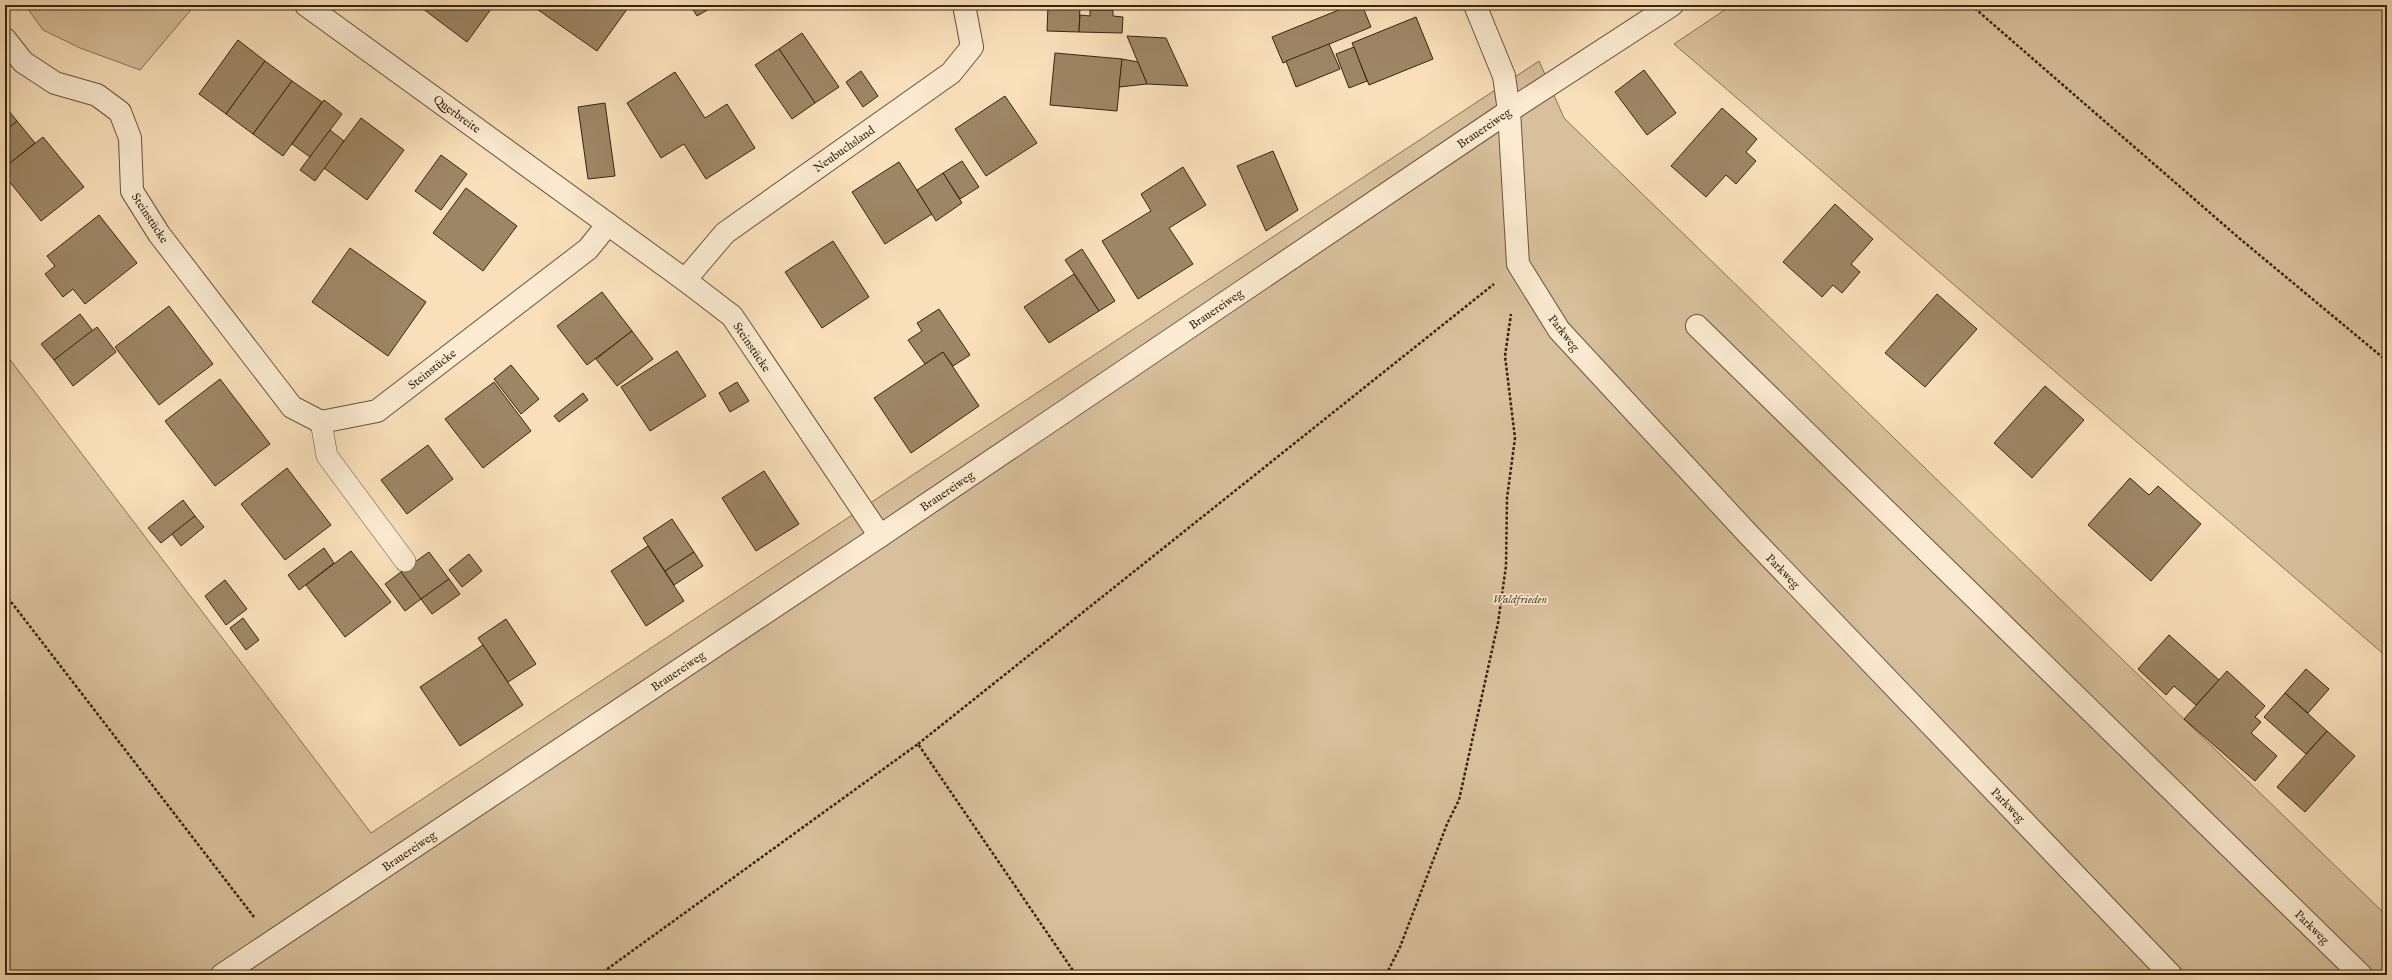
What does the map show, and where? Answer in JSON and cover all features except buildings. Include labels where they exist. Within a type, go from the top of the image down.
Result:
[{"type":"street","name":"Querbreite","points":[[306,5],[331,12],[608,224]]},
{"type":"street","name":"Neubuchsland","points":[[685,280],[725,233],[951,73],[972,47],[964,5]]},
{"type":"street","name":"Parkweg","points":[[1475,5],[1504,76],[1509,111],[1518,264],[1564,336],[1749,535],[2170,975]]},
{"type":"street","name":"Brauereiweg","points":[[222,975],[880,536],[1509,111],[1672,5]]},
{"type":"street","name":"Steinstücke","points":[[5,38],[23,62],[55,83],[97,95],[120,112],[130,138],[132,190],[159,234],[292,407],[321,422],[378,411],[588,248],[608,224],[732,316],[880,536]]},
{"type":"street","name":"Parkweg","points":[[1697,326],[2361,975]]},
{"type":"lane","points":[[321,422],[327,456],[405,560]]},
{"type":"path","points":[[1971,5],[2233,233],[2387,361]]},
{"type":"path","points":[[600,975],[918,744],[1518,264]]},
{"type":"path","points":[[1386,975],[1414,912],[1447,824],[1459,800],[1498,623],[1506,566],[1507,498],[1515,438],[1505,356],[1518,264]]},
{"type":"path","points":[[5,594],[273,941]]},
{"type":"path","points":[[918,744],[1076,975]]},
{"type":"green space","points":[[25,5],[195,5],[140,70],[80,48],[43,30]]},
{"type":"green space","points":[[1732,5],[2387,5],[2387,657],[1674,44]]},
{"type":"green space","name":"Waldfrieden","points":[[1539,61],[1564,118],[2387,916],[2387,975],[5,975],[5,353],[371,833]]}]
